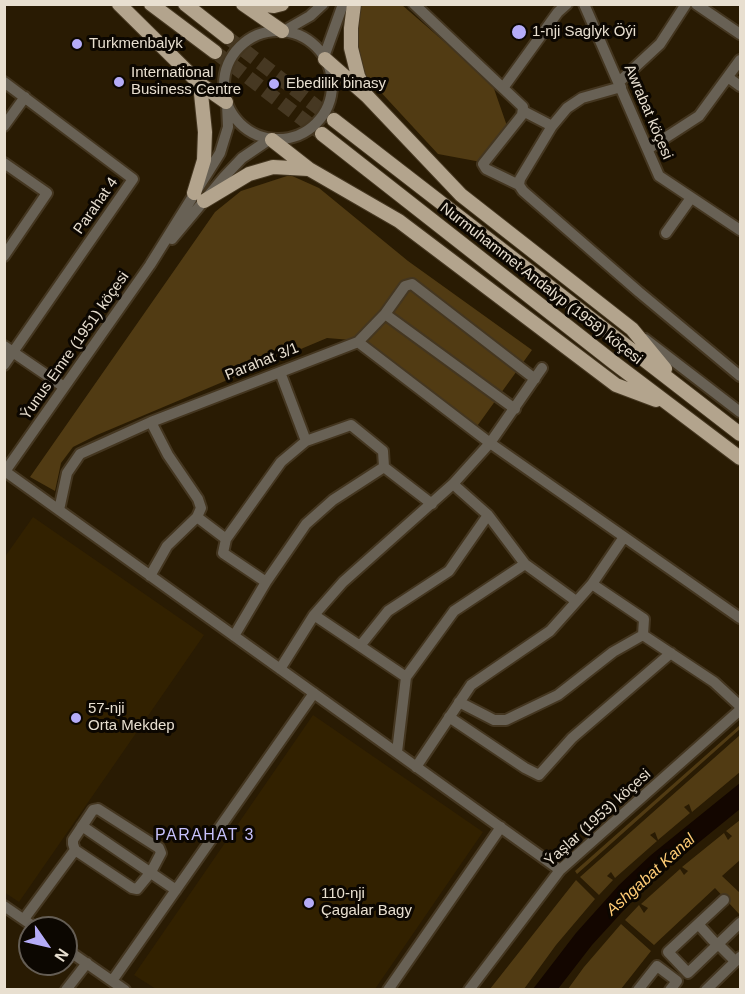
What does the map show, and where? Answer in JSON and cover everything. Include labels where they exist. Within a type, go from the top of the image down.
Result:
[{"type":"main road","points":[[119,4],[201,84],[226,103]]},
{"type":"main road","points":[[151,4],[215,52]]},
{"type":"main road","points":[[185,4],[227,37]]},
{"type":"main road","points":[[243,4],[283,31]]},
{"type":"main road","points":[[253,4],[274,6],[282,4]]},
{"type":"main road","points":[[354,4],[351,48],[358,76],[367,96]]},
{"type":"main road","points":[[324,58],[367,96],[460,195],[632,329],[681,390]]},
{"type":"main road","points":[[199,197],[205,132],[201,84]]},
{"type":"main road","name":"Nurmuhammet Andalyp (1958) köçesi","points":[[334,120],[681,390],[741,434]]},
{"type":"main road","name":"Nurmuhammet Andalyp (1958) köçesi","points":[[322,134],[741,458]]},
{"type":"main road","points":[[271,139],[309,169],[399,221],[616,385],[670,405]]},
{"type":"main road","points":[[199,197],[249,174],[273,167],[309,169]]},
{"type":"street","points":[[283,31],[310,16],[323,4]]},
{"type":"street","points":[[324,58],[343,4]]},
{"type":"street","points":[[414,4],[521,105],[522,115],[483,164],[486,169],[519,185],[639,292],[741,376]]},
{"type":"street","points":[[503,88],[558,12],[567,4]]},
{"type":"street","name":"Awrabat köçesi","points":[[584,4],[659,176],[741,230]]},
{"type":"street","points":[[519,185],[520,179],[552,126],[572,103],[620,84],[660,44],[686,4]]},
{"type":"street","points":[[696,4],[741,34]]},
{"type":"street","points":[[283,31],[314,44],[324,58],[331,74],[332,90],[327,107],[318,121],[305,132],[289,138],[271,139],[249,131],[239,124],[226,103],[223,85],[226,67],[235,51],[248,39],[264,32],[283,31]]},
{"type":"street","points":[[648,149],[699,116],[741,60]]},
{"type":"street","points":[[729,78],[741,86]]},
{"type":"street","name":"Parahat 4","points":[[4,82],[133,179],[9,349]]},
{"type":"street","points":[[4,126],[25,97]]},
{"type":"street","name":"Ýunus Emre (1951) köçesi","points":[[5,473],[199,197],[228,127],[226,103]]},
{"type":"street","points":[[523,111],[552,126]]},
{"type":"street","name":"Ýunus Emre (1951) köçesi","points":[[199,197],[224,177],[242,158],[271,139]]},
{"type":"street","points":[[4,163],[47,193],[5,254]]},
{"type":"street","points":[[666,233],[691,198]]},
{"type":"street","points":[[535,379],[412,284],[405,286],[385,314],[358,342],[490,443],[741,618]]},
{"type":"street","points":[[385,314],[515,408]]},
{"type":"street","points":[[632,329],[741,412]]},
{"type":"street","name":"Parahat 3/1","points":[[59,510],[68,472],[80,454],[152,422],[358,342]]},
{"type":"street","points":[[4,365],[9,349],[64,387]]},
{"type":"street","points":[[280,669],[314,615],[343,582],[432,504],[490,443],[542,368]]},
{"type":"street","points":[[280,372],[306,441]]},
{"type":"street","points":[[150,576],[167,546],[197,517],[201,507],[198,498],[168,455],[152,422]]},
{"type":"street","points":[[266,582],[223,554],[226,539],[281,462],[306,441],[351,425],[383,451],[384,467],[432,504]]},
{"type":"street","points":[[234,636],[266,582],[306,524],[333,500],[384,467]]},
{"type":"street","points":[[5,473],[560,870]]},
{"type":"street","points":[[453,484],[488,515],[525,564],[576,601]]},
{"type":"street","points":[[360,646],[388,611],[449,571],[488,515]]},
{"type":"street","points":[[197,517],[226,539]]},
{"type":"street","points":[[416,767],[471,685],[550,631],[592,584],[624,537]]},
{"type":"street","points":[[397,753],[406,676],[454,611],[525,564]]},
{"type":"street","points":[[592,584],[644,619],[643,635]]},
{"type":"street","points":[[314,615],[406,676]]},
{"type":"street","points":[[643,635],[714,682],[741,708]]},
{"type":"street","points":[[459,702],[494,720],[506,720],[558,695],[614,652],[643,635]]},
{"type":"street","points":[[449,717],[525,768],[540,775],[572,738],[671,653]]},
{"type":"street","points":[[112,981],[314,693]]},
{"type":"street","name":"Ýaşlar (1953) köçesi","points":[[469,990],[560,870],[741,708]]},
{"type":"street","points":[[98,808],[156,844],[161,854],[140,887],[132,888],[75,850],[73,840],[82,826],[93,810],[98,808]]},
{"type":"street","points":[[82,826],[176,890]]},
{"type":"street","points":[[388,990],[501,827]]},
{"type":"street","points":[[26,916],[75,850]]},
{"type":"street","points":[[724,900],[668,952],[688,973],[741,923]]},
{"type":"street","points":[[4,906],[19,916]]},
{"type":"street","points":[[698,924],[718,944],[738,959],[706,990]]},
{"type":"street","points":[[78,957],[125,990]]},
{"type":"street","points":[[66,990],[87,963]]},
{"type":"street","points":[[638,990],[657,966],[677,981],[670,990]]},
{"type":"shaded area","points":[[361,5],[402,5],[492,83],[507,126],[481,162],[438,154],[364,74],[356,36]]},
{"type":"shaded area","points":[[290,175],[319,188],[408,261],[532,350],[475,429],[351,340],[327,338],[73,447],[61,463],[55,491],[30,477],[215,212],[241,191]]},
{"type":"shaded area","name":"57-nji Orta Mekdep","points":[[33,517],[204,635],[19,902],[4,892],[4,558]]},
{"type":"shaded area","name":"110-nji Çagalar Bagy","points":[[313,715],[483,832],[375,989],[156,989],[134,975]]},
{"type":"shaded area","points":[[740,725],[740,729],[577,874],[575,871]]},
{"type":"shaded area","points":[[740,735],[740,772],[692,812],[689,804],[684,807],[690,813],[658,840],[655,832],[650,835],[657,841],[615,878],[611,872],[607,876],[613,880],[599,895],[580,877]]},
{"type":"shaded area","points":[[740,820],[740,860],[722,876],[740,893],[740,915],[715,888],[654,945],[625,920],[639,905],[644,913],[648,908],[641,904],[680,869],[684,875],[688,871],[682,867],[724,833],[728,840],[732,836],[726,831]]},
{"type":"shaded area","points":[[576,880],[595,899],[556,945],[524,989],[490,989]]},
{"type":"shaded area","points":[[621,924],[651,951],[621,989],[568,989],[584,967]]},
{"type":"water","name":"Ashgabat Kanal","points":[[740,783],[740,809],[665,870],[634,899],[592,945],[558,989],[533,989],[576,933],[619,885],[651,855]]},
{"type":"tunnel","points":[[227,37],[334,120]]},
{"type":"tunnel","points":[[215,52],[322,134]]},
{"type":"place","name":"1-nji Saglyk Öýi","points":[[519,32]]},
{"type":"place","name":"Turkmenbalyk","points":[[77,44]]},
{"type":"place","name":"International Business Centre","points":[[119,82]]},
{"type":"place","name":"Ebedilik binasy","points":[[274,84]]},
{"type":"place","name":"57-nji Orta Mekdep","points":[[76,718]]},
{"type":"place","name":"110-nji Çagalar Bagy","points":[[309,903]]},
{"type":"district","name":"PARAHAT 3","points":[[205,836]]}]
